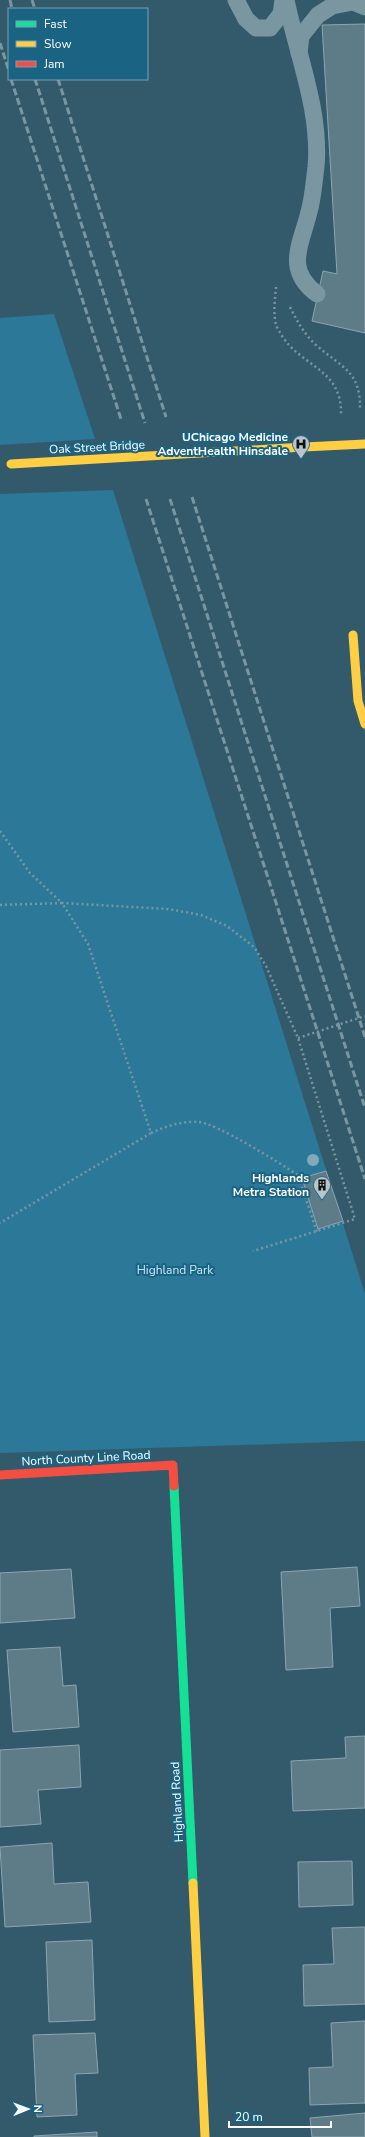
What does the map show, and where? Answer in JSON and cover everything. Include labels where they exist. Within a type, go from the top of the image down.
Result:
[{"type":"street","name":"Oak Street Bridge","points":[[0,465],[365,444]]},
{"type":"street","points":[[353,635],[358,701],[365,724]]},
{"type":"street","name":"North County Line Road","points":[[0,1475],[173,1465]]},
{"type":"street","name":"Highland Road","points":[[173,1465],[205,2137]]},
{"type":"lane","points":[[236,0],[246,19],[256,28],[270,28],[281,14],[284,0]]},
{"type":"lane","points":[[284,0],[314,121],[316,166],[309,212],[297,254],[297,268],[308,288],[317,294]]},
{"type":"lane","points":[[299,56],[301,36],[318,15],[332,6],[356,3]]},
{"type":"path","points":[[276,280],[279,286]]},
{"type":"path","points":[[289,305],[304,332],[317,345],[347,369],[356,381],[360,396],[360,410]]},
{"type":"path","points":[[276,326],[285,340],[298,353],[328,376],[337,388],[341,404],[340,414]]},
{"type":"path","points":[[0,831],[30,873],[62,903],[88,944],[151,1133]]},
{"type":"path","points":[[0,905],[62,903],[168,909],[201,916],[227,926],[254,947],[266,966],[298,1038],[355,1219],[253,1251]]},
{"type":"path","points":[[298,1038],[365,1016]]},
{"type":"path","points":[[0,1223],[151,1133],[173,1124],[200,1122],[222,1131],[298,1175],[317,1232]]},
{"type":"green space","points":[[54,314],[95,439],[0,445],[0,318]]},
{"type":"green space","name":"Highland Park","points":[[113,490],[365,1294],[365,1441],[0,1453],[0,494]]},
{"type":"building","points":[[365,24],[365,333],[312,321],[323,271],[337,274],[322,25]]},
{"type":"building","name":"Highlands Metra Station","points":[[326,1171],[343,1221],[318,1229],[302,1178]]},
{"type":"building","points":[[357,1567],[360,1606],[330,1608],[333,1667],[286,1670],[281,1572]]},
{"type":"building","points":[[71,1569],[75,1618],[0,1623],[0,1573]]},
{"type":"building","points":[[60,1647],[63,1686],[76,1685],[79,1727],[13,1732],[7,1650]]},
{"type":"building","points":[[365,1736],[365,1808],[293,1811],[291,1761],[346,1758],[345,1737]]},
{"type":"building","points":[[79,1745],[81,1787],[38,1790],[41,1824],[0,1827],[0,1750]]},
{"type":"building","points":[[52,1843],[54,1884],[88,1882],[91,1922],[5,1927],[0,1847]]},
{"type":"building","points":[[352,1861],[353,1905],[299,1907],[298,1862]]},
{"type":"building","points":[[365,1927],[365,2004],[304,2006],[303,1965],[334,1964],[332,1928]]},
{"type":"building","points":[[92,1940],[95,2020],[49,2022],[46,1942]]},
{"type":"building","points":[[365,2021],[365,2103],[310,2105],[309,2068],[333,2067],[331,2023]]},
{"type":"building","points":[[95,2033],[98,2073],[75,2074],[77,2115],[37,2117],[33,2035]]},
{"type":"building","points":[[365,2113],[365,2137],[312,2137],[310,2118]]},
{"type":"building","points":[[97,2132],[97,2137],[34,2137],[34,2136]]},
{"type":"railway","points":[[10,0],[12,8]]},
{"type":"railway","points":[[32,0],[35,8]]},
{"type":"railway","points":[[0,43],[8,68]]},
{"type":"railway","points":[[11,80],[121,419]]},
{"type":"railway","points":[[35,80],[145,423]]},
{"type":"railway","points":[[58,80],[166,417]]},
{"type":"railway","points":[[192,497],[365,1037]]},
{"type":"railway","points":[[146,499],[365,1179]]},
{"type":"railway","points":[[170,499],[365,1108]]},
{"type":"traffic: fast","points":[[174,1486],[193,1883]]},
{"type":"traffic: slow","points":[[304,447],[365,444]]},
{"type":"traffic: slow","points":[[11,464],[304,447]]},
{"type":"traffic: slow","points":[[353,635],[358,701],[365,724]]},
{"type":"traffic: slow","points":[[193,1883],[205,2137]]},
{"type":"traffic: jam","points":[[0,1475],[173,1465],[174,1486]]},
{"type":"place","name":"UChicago Medicine AdventHealth Hinsdale","points":[[301,459]]},
{"type":"place","name":"Highlands Metra Station","points":[[322,1200]]}]
